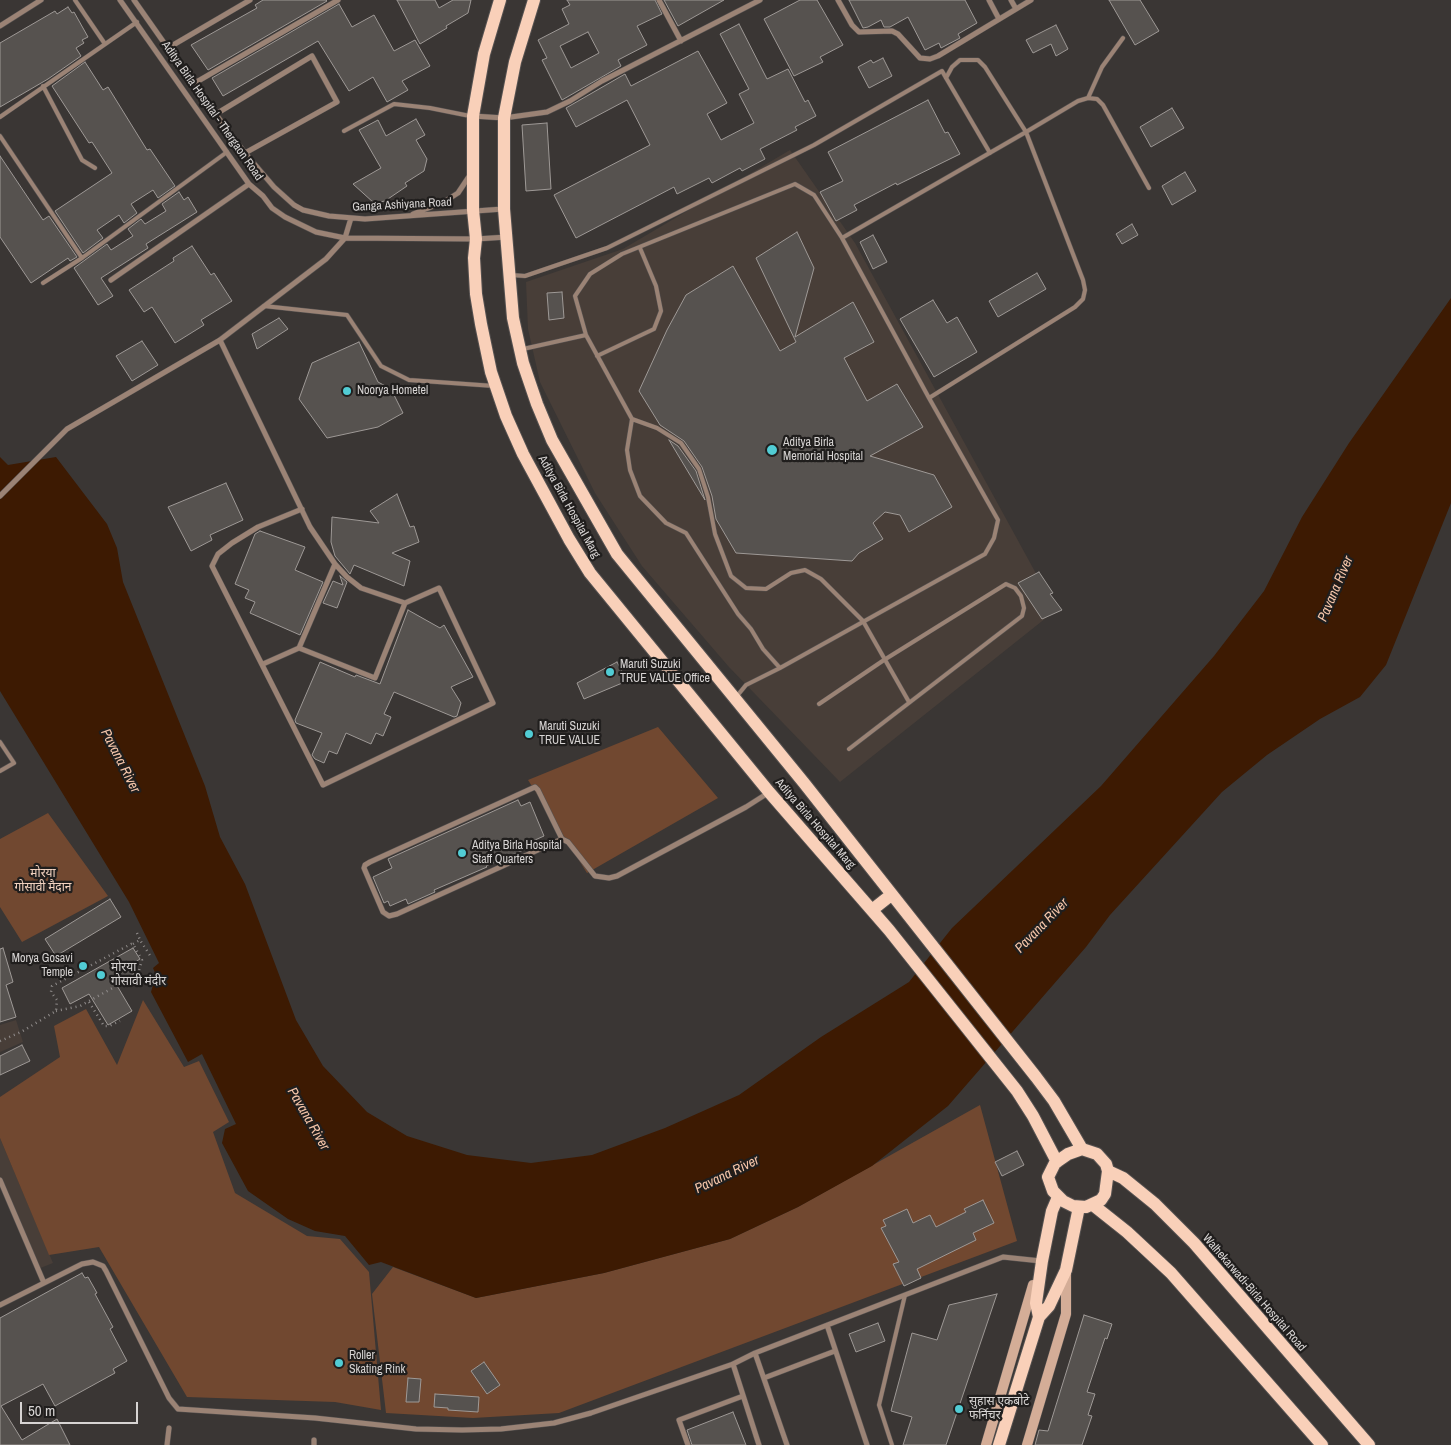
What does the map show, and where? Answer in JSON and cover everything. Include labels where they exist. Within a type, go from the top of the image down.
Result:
[{"type":"main road","name":"Aditya Birla Hospital Marg","points":[[500,0],[484,54],[472,116],[473,210],[476,239],[474,258],[480,324],[496,386],[506,416],[523,454],[569,539],[590,573],[768,792],[890,930],[1017,1091],[1033,1116],[1057,1162]]},
{"type":"main road","name":"Aditya Birla Hospital Marg","points":[[534,0],[515,62],[504,118],[504,209],[513,318],[520,349],[537,404],[552,440],[617,554],[736,698],[1036,1077],[1054,1101],[1082,1149]]},
{"type":"main road","points":[[872,910],[891,895]]},
{"type":"main road","points":[[1082,1149],[1097,1154],[1106,1164],[1108,1171],[1105,1194],[1101,1200],[1093,1205],[1079,1207],[1068,1204],[1058,1197],[1053,1191],[1048,1177],[1050,1170],[1057,1162],[1068,1154],[1082,1149]]},
{"type":"main road","name":"Walhekarwadi-Birla Hospital Road","points":[[1108,1171],[1123,1178],[1155,1204],[1194,1243],[1368,1445]]},
{"type":"main road","points":[[999,1445],[1038,1317],[1036,1304],[1042,1266],[1052,1211],[1058,1197]]},
{"type":"main road","points":[[1093,1205],[1128,1232],[1171,1273],[1322,1445]]},
{"type":"main road","points":[[1027,1445],[1066,1314],[1066,1270],[1079,1207]]},
{"type":"main road","points":[[986,1445],[1029,1304],[1034,1280],[1042,1266]]},
{"type":"main road","points":[[1038,1317],[1049,1306],[1066,1270]]},
{"type":"street","points":[[0,26],[41,0]]},
{"type":"street","name":"Aditya Birla Hospital - Thergaon Road","points":[[120,0],[249,184],[263,196],[272,208],[285,217],[316,232],[345,238],[476,239],[507,237]]},
{"type":"street","name":"Ganga Ashiyana Road","points":[[134,0],[193,84],[245,153],[274,187],[294,205],[303,210],[329,216],[365,219],[504,209]]},
{"type":"street","points":[[168,48],[250,0]]},
{"type":"street","points":[[193,84],[338,0]]},
{"type":"street","points":[[659,0],[681,41]]},
{"type":"street","points":[[472,116],[504,118],[547,112],[570,101],[602,80],[760,0]]},
{"type":"street","points":[[838,0],[852,25],[859,32],[892,31],[898,34],[920,58],[930,59],[1031,0]]},
{"type":"street","points":[[989,0],[999,19]]},
{"type":"street","points":[[1011,0],[1016,9]]},
{"type":"street","points":[[216,114],[312,56],[337,102],[245,153]]},
{"type":"street","points":[[408,216],[444,202],[458,193],[465,185],[472,170]]},
{"type":"street","points":[[111,280],[249,184]]},
{"type":"street","points":[[0,496],[68,429],[220,340],[326,259],[345,238],[351,218]]},
{"type":"street","points":[[220,340],[302,510],[310,527],[335,564],[347,578],[361,588],[405,603],[440,588],[493,703],[323,785],[212,566],[218,554],[232,543],[258,527],[302,510]]},
{"type":"street","points":[[263,664],[299,648],[335,564]]},
{"type":"street","points":[[299,648],[375,678],[405,603]]},
{"type":"street","points":[[562,839],[393,916],[386,916],[383,912],[364,868],[370,862],[535,787],[562,839],[568,842],[595,876],[609,878],[617,876],[746,807],[768,792]]},
{"type":"street","points":[[0,1180],[44,1283]]},
{"type":"street","points":[[0,1305],[88,1262],[93,1262],[103,1266],[169,1398],[178,1409],[315,1418],[416,1428],[501,1429],[554,1423],[590,1413],[733,1364],[755,1353],[1003,1257],[1042,1266]]},
{"type":"street","points":[[827,1325],[867,1445]]},
{"type":"street","points":[[764,1378],[835,1351]]},
{"type":"street","points":[[755,1353],[787,1445]]},
{"type":"street","points":[[733,1364],[760,1445]]},
{"type":"street","points":[[688,1445],[679,1420],[743,1396]]},
{"type":"street","points":[[167,1445],[170,1428]]},
{"type":"lane","points":[[75,0],[105,44]]},
{"type":"lane","points":[[0,117],[137,22]]},
{"type":"lane","points":[[1088,98],[1102,67],[1123,38]]},
{"type":"lane","points":[[929,398],[1075,307],[1083,299],[1085,290],[1083,280],[1026,132],[986,67],[978,60],[960,60],[952,67],[946,78]]},
{"type":"lane","points":[[508,274],[525,276],[607,248],[814,145],[942,71],[990,153]]},
{"type":"lane","points":[[43,86],[82,160],[95,168]]},
{"type":"lane","points":[[842,238],[1078,101],[1088,98],[1097,99],[1103,105],[1149,188]]},
{"type":"lane","points":[[344,131],[394,104],[430,108],[472,116]]},
{"type":"lane","points":[[0,136],[82,258]]},
{"type":"lane","points":[[43,284],[82,258],[226,152]]},
{"type":"lane","points":[[736,698],[746,685],[780,668],[985,554],[994,538],[998,520],[842,238],[814,195],[795,184],[622,254],[590,274],[575,296],[586,335],[632,419],[627,450],[630,470],[640,496],[666,523],[686,533],[738,614],[752,629],[763,649],[780,668]]},
{"type":"lane","points":[[598,356],[654,329],[661,311],[656,286],[640,248]]},
{"type":"lane","points":[[264,306],[346,314],[381,366],[408,380],[496,386]]},
{"type":"lane","points":[[520,349],[586,335]]},
{"type":"lane","points":[[632,419],[657,428],[681,443],[699,469],[708,497],[715,534],[731,576],[746,588],[766,589],[791,573],[805,570],[821,579],[863,621],[908,702]]},
{"type":"lane","points":[[820,704],[884,660],[1006,584],[1015,588],[1021,596],[1024,608],[1022,616],[908,702],[850,749]]},
{"type":"lane","points":[[0,742],[14,763],[0,771]]},
{"type":"lane","points":[[892,1445],[879,1405],[905,1295]]},
{"type":"path","points":[[137,933],[151,957]]},
{"type":"path","points":[[56,1011],[57,1000],[51,992],[52,986],[140,940]]},
{"type":"path","points":[[0,1041],[21,1032],[56,1011],[89,1002],[138,974],[142,960],[133,944]]},
{"type":"path","points":[[89,1002],[104,1026],[120,1021]]},
{"type":"shaded area","name":"Aditya Birla Memorial Hospital","points":[[790,150],[855,243],[1056,610],[840,782],[729,667],[642,566],[595,493],[540,382],[528,329],[526,282],[623,249]]},
{"type":"shaded area","points":[[16,1020],[23,1042],[0,1052],[0,1025]]},
{"type":"shaded area","points":[[0,1138],[53,1263],[38,1269],[0,1178]]},
{"type":"green space","points":[[658,727],[718,798],[587,873],[528,780]]},
{"type":"green space","name":"मोरया गोसावी मैदान","points":[[48,813],[108,896],[22,942],[0,907],[0,839]]},
{"type":"green space","points":[[143,1000],[184,1067],[199,1061],[229,1122],[213,1132],[235,1193],[307,1236],[340,1239],[369,1272],[381,1410],[335,1402],[187,1397],[99,1247],[49,1255],[0,1138],[0,1097],[60,1057],[54,1026],[86,1009],[117,1065]]},
{"type":"green space","points":[[980,1105],[1017,1241],[559,1413],[473,1418],[386,1413],[372,1294],[393,1267],[476,1298],[604,1273],[730,1239],[798,1207]]},
{"type":"water","name":"Pavana River","points":[[1451,298],[1451,503],[1386,665],[1360,697],[1320,719],[1267,755],[1222,792],[1110,915],[1086,947],[948,1106],[872,1166],[798,1207],[730,1239],[604,1273],[476,1298],[381,1262],[369,1265],[345,1236],[315,1231],[288,1219],[248,1191],[222,1143],[225,1129],[236,1124],[202,1054],[188,1062],[151,992],[156,975],[153,968],[159,963],[129,902],[0,691],[0,457],[8,465],[56,457],[107,524],[117,548],[123,582],[205,786],[220,837],[245,884],[296,1020],[323,1066],[367,1112],[407,1136],[467,1155],[531,1163],[592,1155],[665,1128],[739,1095],[821,1037],[909,982],[952,928],[1101,786],[1214,656],[1264,591],[1302,517],[1349,443]]},
{"type":"building","points":[[263,0],[327,1],[208,70],[191,45],[257,8],[255,5]]},
{"type":"building","points":[[397,0],[435,0],[439,8],[453,0],[471,0],[468,13],[420,44]]},
{"type":"building","points":[[567,0],[655,0],[662,14],[637,26],[647,45],[618,60],[621,66],[562,100],[542,60],[547,58],[538,40],[569,24],[562,9],[570,5]],"holes":[[[588,32],[599,53],[571,68],[560,46]]]},
{"type":"building","points":[[664,0],[724,0],[678,26]]},
{"type":"building","points":[[800,0],[817,0],[843,45],[820,57],[823,62],[794,76],[764,19]]},
{"type":"building","points":[[849,0],[965,0],[977,23],[958,34],[960,38],[941,48],[939,43],[925,50],[908,17],[890,27],[884,27],[881,20],[863,28]]},
{"type":"building","points":[[1109,0],[1140,0],[1159,31],[1135,45]]},
{"type":"building","points":[[339,4],[352,27],[374,15],[394,51],[415,40],[430,66],[402,81],[408,90],[387,102],[373,77],[349,91],[318,41],[223,96],[212,78]]},
{"type":"building","points":[[68,7],[72,13],[74,12],[88,37],[82,40],[84,43],[76,48],[81,56],[48,79],[0,107],[0,43],[55,11],[57,14]]},
{"type":"building","points":[[739,24],[767,79],[788,69],[805,102],[808,100],[816,116],[795,127],[797,130],[760,149],[765,159],[742,171],[740,168],[712,183],[709,178],[677,194],[674,187],[576,238],[554,195],[650,145],[627,100],[576,127],[566,108],[625,74],[631,86],[698,51],[727,103],[707,114],[721,140],[754,123],[739,94],[749,89],[720,34]]},
{"type":"building","points":[[1056,25],[1068,49],[1056,56],[1051,44],[1033,53],[1026,40]]},
{"type":"building","points":[[883,58],[892,76],[869,88],[858,67],[871,60],[873,63]]},
{"type":"building","points":[[85,62],[103,90],[108,87],[147,150],[150,149],[175,186],[158,198],[153,190],[131,204],[137,213],[124,223],[119,215],[97,230],[103,238],[83,253],[55,211],[112,173],[92,142],[89,143],[52,86]]},
{"type":"building","points":[[928,100],[945,133],[948,132],[960,154],[897,185],[896,183],[854,205],[857,210],[836,221],[820,192],[843,181],[828,152]]},
{"type":"building","points":[[1172,108],[1184,128],[1151,147],[1140,127]]},
{"type":"building","points":[[416,119],[425,135],[416,140],[427,159],[424,171],[405,183],[407,186],[385,201],[374,203],[353,184],[381,168],[359,130],[378,120],[386,136]]},
{"type":"building","points":[[547,123],[551,189],[526,191],[522,125]]},
{"type":"building","points":[[0,156],[43,220],[49,216],[77,257],[70,261],[68,258],[31,283],[0,237]]},
{"type":"building","points":[[1185,172],[1196,191],[1172,205],[1162,186]]},
{"type":"building","points":[[179,192],[184,200],[188,197],[197,212],[146,244],[148,248],[101,278],[113,296],[98,305],[74,268],[107,244],[111,250],[133,236],[128,229],[141,219],[145,224],[166,211],[162,204]]},
{"type":"building","points":[[1132,224],[1138,235],[1122,244],[1116,234]]},
{"type":"building","points":[[797,232],[814,268],[795,337],[853,302],[874,342],[844,358],[867,401],[897,384],[923,427],[870,456],[934,475],[952,507],[909,532],[900,515],[885,512],[873,523],[883,539],[859,553],[852,561],[736,553],[716,519],[712,496],[702,467],[684,441],[660,425],[639,391],[667,330],[686,295],[733,266],[780,351],[796,342],[756,258]]},
{"type":"building","points":[[873,235],[887,262],[873,269],[860,242]]},
{"type":"building","points":[[192,246],[211,275],[214,273],[232,301],[201,320],[204,325],[175,343],[152,307],[144,312],[129,290],[174,261],[173,258]]},
{"type":"building","points":[[1037,273],[1046,289],[998,317],[989,301]]},
{"type":"building","points":[[562,292],[564,318],[549,320],[547,293]]},
{"type":"building","points":[[933,300],[947,323],[957,317],[977,352],[934,377],[900,319]]},
{"type":"building","points":[[279,318],[288,329],[257,349],[252,334]]},
{"type":"building","points":[[142,341],[158,365],[132,381],[116,356]]},
{"type":"building","name":"Noorya Hometel","points":[[359,342],[378,382],[391,389],[403,413],[378,427],[327,438],[299,399],[312,363]]},
{"type":"building","points":[[669,440],[678,446],[696,471],[705,500]]},
{"type":"building","points":[[226,483],[243,520],[210,535],[212,540],[191,551],[168,507]]},
{"type":"building","points":[[397,494],[410,527],[414,526],[419,542],[392,553],[410,561],[404,586],[354,565],[350,574],[335,556],[331,542],[332,517],[379,523],[370,511]]},
{"type":"building","points":[[260,531],[305,547],[295,570],[323,582],[300,635],[250,613],[255,602],[245,598],[249,590],[235,584],[255,534]]},
{"type":"building","points":[[1039,572],[1053,593],[1050,594],[1062,610],[1042,619],[1018,583]]},
{"type":"building","points":[[340,576],[347,582],[337,608],[323,603],[333,581],[343,585]]},
{"type":"building","points":[[408,610],[440,628],[444,625],[473,677],[451,687],[461,703],[457,716],[454,717],[394,692],[384,714],[391,717],[383,736],[376,733],[371,744],[346,733],[337,754],[329,751],[324,763],[315,759],[312,755],[322,733],[296,723],[295,720],[320,662],[355,677],[356,675],[380,684]]},
{"type":"building","name":"Maruti Suzuki TRUE VALUE Office","points":[[617,662],[627,681],[584,699],[577,683]]},
{"type":"building","name":"Aditya Birla Hospital Staff Quarters","points":[[518,800],[521,806],[530,802],[544,836],[535,840],[536,842],[532,844],[533,846],[434,890],[435,892],[408,904],[406,899],[390,906],[388,901],[384,903],[373,877],[392,868],[388,859]]},
{"type":"building","points":[[110,899],[121,917],[56,956],[45,939]]},
{"type":"building","points":[[3,948],[13,982],[6,985],[16,1017],[0,1022],[0,949]]},
{"type":"building","points":[[133,948],[140,959],[132,964],[137,972],[116,984],[132,1011],[108,1025],[89,994],[70,1004],[62,988]]},
{"type":"building","points":[[22,1045],[30,1061],[0,1075],[0,1056]]},
{"type":"building","points":[[1017,1151],[1024,1165],[1002,1176],[995,1162]]},
{"type":"building","points":[[983,1200],[994,1223],[973,1233],[976,1240],[917,1269],[921,1278],[904,1286],[893,1264],[899,1262],[881,1228],[886,1226],[883,1220],[907,1209],[913,1223],[930,1215],[936,1227],[966,1212],[964,1209]]},
{"type":"building","points":[[82,1273],[85,1278],[88,1277],[97,1293],[95,1294],[113,1327],[110,1329],[127,1361],[113,1369],[115,1373],[55,1406],[43,1384],[1,1406],[22,1440],[57,1419],[70,1445],[0,1445],[0,1318]]},
{"type":"building","points":[[997,1294],[946,1445],[903,1445],[912,1417],[891,1411],[912,1333],[937,1340],[949,1305]]},
{"type":"building","points":[[1084,1315],[1112,1324],[1107,1339],[1105,1338],[1087,1392],[1095,1394],[1088,1415],[1092,1416],[1082,1445],[1035,1445],[1039,1430],[1048,1431]]},
{"type":"building","points":[[878,1323],[885,1341],[856,1352],[849,1334]]},
{"type":"building","points":[[484,1362],[500,1385],[487,1394],[471,1371]]},
{"type":"building","points":[[408,1378],[421,1379],[419,1402],[406,1402]]},
{"type":"building","points":[[435,1394],[479,1397],[478,1412],[434,1407]]},
{"type":"building","points":[[733,1412],[746,1445],[692,1445],[687,1430]]},
{"type":"place","name":"Noorya Hometel","points":[[347,391]]},
{"type":"place","name":"Aditya Birla Memorial Hospital","points":[[772,450]]},
{"type":"place","name":"Maruti Suzuki TRUE VALUE Office","points":[[610,672]]},
{"type":"place","name":"Maruti Suzuki TRUE VALUE","points":[[529,734]]},
{"type":"place","name":"Aditya Birla Hospital Staff Quarters","points":[[462,853]]},
{"type":"place","name":"Morya Gosavi Temple","points":[[83,966]]},
{"type":"place","name":"मोरया गोसावी मंदीर","points":[[101,975]]},
{"type":"place","name":"Roller Skating Rink","points":[[339,1363]]},
{"type":"place","name":"सुहास एकबोटे फर्निचर","points":[[959,1409]]}]
